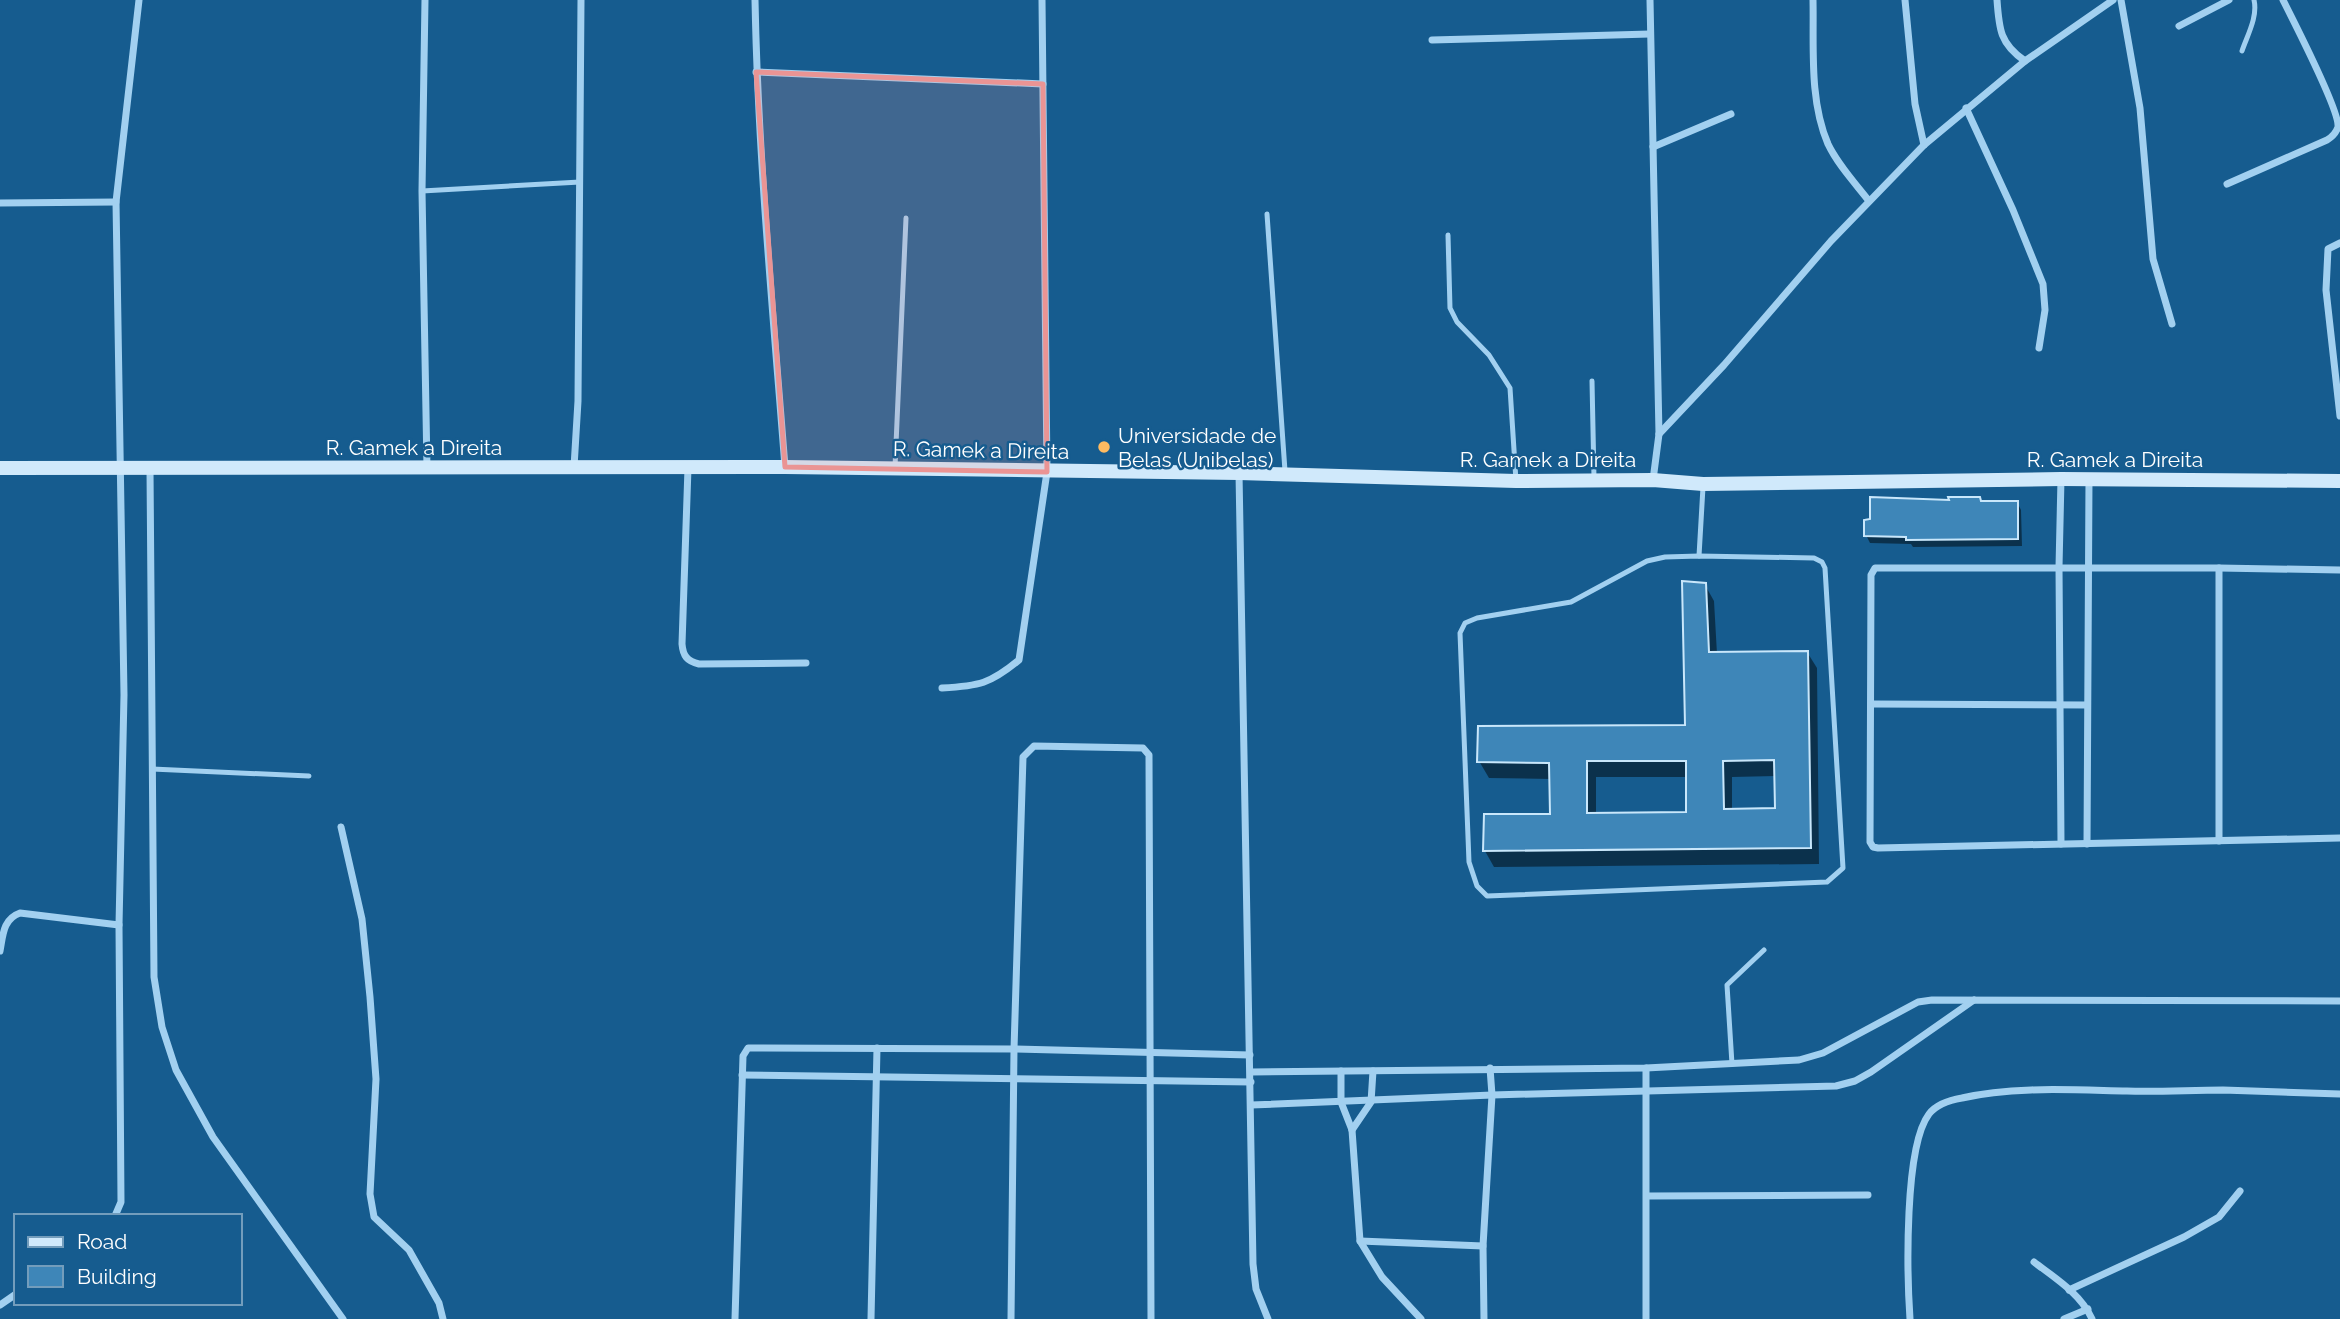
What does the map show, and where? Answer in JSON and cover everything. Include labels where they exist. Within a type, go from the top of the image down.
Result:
[{"type":"main road","name":"R. Gamek a Direita","points":[[0,468],[785,467],[1239,473],[1703,484],[2061,479],[2340,481]]},
{"type":"street","points":[[117,1214],[121,1202],[120,925],[124,695],[117,202],[139,0]]},
{"type":"street","points":[[425,0],[422,191],[427,469]]},
{"type":"street","points":[[574,467],[578,401],[580,0]]},
{"type":"street","points":[[755,0],[756,72],[785,467]]},
{"type":"street","points":[[942,688],[976,686],[998,677],[1019,660],[1047,472],[1042,0]]},
{"type":"street","points":[[1650,0],[1659,434],[1653,481]]},
{"type":"street","points":[[1813,0],[1815,83],[1821,120],[1828,144],[1868,201]]},
{"type":"street","points":[[1905,0],[1914,94],[1924,145]]},
{"type":"street","points":[[1997,0],[2002,40],[2014,54],[2025,61]]},
{"type":"street","points":[[1659,434],[1724,365],[1868,201],[1924,145],[2025,61],[2113,0]]},
{"type":"street","points":[[2121,0],[2140,108],[2153,259],[2172,324]]},
{"type":"street","points":[[2179,26],[2229,0]]},
{"type":"street","points":[[2227,184],[2327,140],[2334,135],[2338,127],[2338,117],[2283,0]]},
{"type":"street","points":[[1432,40],[1650,34]]},
{"type":"street","points":[[756,72],[1043,84]]},
{"type":"street","points":[[2329,97],[2340,94]]},
{"type":"street","points":[[1966,108],[2013,210],[2043,284],[2045,310],[2039,348]]},
{"type":"street","points":[[1653,147],[1731,114]]},
{"type":"street","points":[[0,203],[117,202]]},
{"type":"street","points":[[2340,243],[2328,250],[2326,290],[2340,416]]},
{"type":"street","points":[[688,468],[683,654],[691,662],[699,664],[806,663]]},
{"type":"street","points":[[150,469],[154,976],[162,1027],[176,1070],[214,1137],[343,1319]]},
{"type":"street","points":[[1239,473],[1253,1264],[1256,1289],[1268,1319]]},
{"type":"street","points":[[2061,479],[2061,844]]},
{"type":"street","points":[[2087,844],[2089,479]]},
{"type":"street","points":[[2340,570],[1875,568],[1871,575],[1870,842],[1873,848],[2340,838]]},
{"type":"street","points":[[2219,568],[2219,841]]},
{"type":"street","points":[[1871,705],[2087,705]]},
{"type":"street","points":[[1011,1319],[1013,1080],[1023,757],[1034,746],[1143,748],[1149,755],[1151,1319]]},
{"type":"street","points":[[341,827],[362,919],[371,1011],[376,1079],[370,1194],[374,1217],[409,1250],[439,1303],[443,1319]]},
{"type":"street","points":[[0,951],[7,921],[11,916],[20,913],[120,925]]},
{"type":"street","points":[[1251,1072],[1646,1068],[1811,1058],[1918,1002],[1932,1000],[2340,1001]]},
{"type":"street","points":[[1251,1105],[1492,1095],[1836,1086],[1871,1072],[1974,1000]]},
{"type":"street","points":[[735,1319],[742,1075],[745,1051],[753,1047],[1014,1049],[1250,1055]]},
{"type":"street","points":[[872,1319],[877,1048]]},
{"type":"street","points":[[1484,1319],[1483,1246],[1492,1095],[1490,1068]]},
{"type":"street","points":[[1646,1068],[1646,1319]]},
{"type":"street","points":[[1341,1071],[1341,1102],[1352,1130],[1360,1241],[1382,1277],[1421,1319]]},
{"type":"street","points":[[1352,1130],[1371,1102],[1373,1071]]},
{"type":"street","points":[[742,1075],[1251,1082]]},
{"type":"street","points":[[1909,1319],[1912,1168],[1920,1131],[1930,1112],[1942,1104],[1987,1094],[2058,1090],[2222,1090],[2340,1094]]},
{"type":"street","points":[[2069,1290],[2184,1237],[2219,1217],[2240,1191]]},
{"type":"street","points":[[1647,1196],[1868,1195]]},
{"type":"street","points":[[1360,1241],[1483,1246]]},
{"type":"street","points":[[2034,1262],[2069,1290],[2088,1309],[2092,1319]]},
{"type":"street","points":[[2064,1319],[2088,1309]]},
{"type":"lane","points":[[2242,51],[2256,6],[2254,0]]},
{"type":"lane","points":[[422,191],[580,182]]},
{"type":"lane","points":[[1267,214],[1285,475]]},
{"type":"lane","points":[[895,469],[906,218]]},
{"type":"lane","points":[[1448,235],[1450,308],[1457,322],[1489,355],[1510,388],[1516,481]]},
{"type":"lane","points":[[1592,381],[1594,481]]},
{"type":"lane","points":[[1699,556],[1703,484]]},
{"type":"lane","points":[[1699,556],[1814,558],[1822,562],[1825,568],[1843,868],[1827,882],[1488,897],[1476,886],[1469,862],[1460,633],[1465,623],[1477,618],[1571,601],[1647,561],[1665,557],[1699,556]]},
{"type":"lane","points":[[152,769],[309,776]]},
{"type":"lane","points":[[1732,1064],[1727,985],[1764,950]]},
{"type":"highlighted area","points":[[756,72],[1043,84],[1047,472],[785,467]]},
{"type":"building","points":[[1870,497],[1949,500],[1948,497],[1980,497],[1981,501],[2018,501],[2018,539],[1906,540],[1906,537],[1864,536],[1864,520],[1870,519]]},
{"type":"building","points":[[1682,581],[1706,583],[1709,652],[1808,651],[1811,848],[1483,851],[1484,814],[1550,814],[1549,763],[1477,762],[1478,726],[1685,725]],"holes":[[[1774,760],[1775,808],[1724,809],[1723,761]],[[1587,761],[1686,761],[1686,812],[1587,813]]]},
{"type":"place","name":"Universidade de Belas (Unibelas)","points":[[1104,447]]}]
